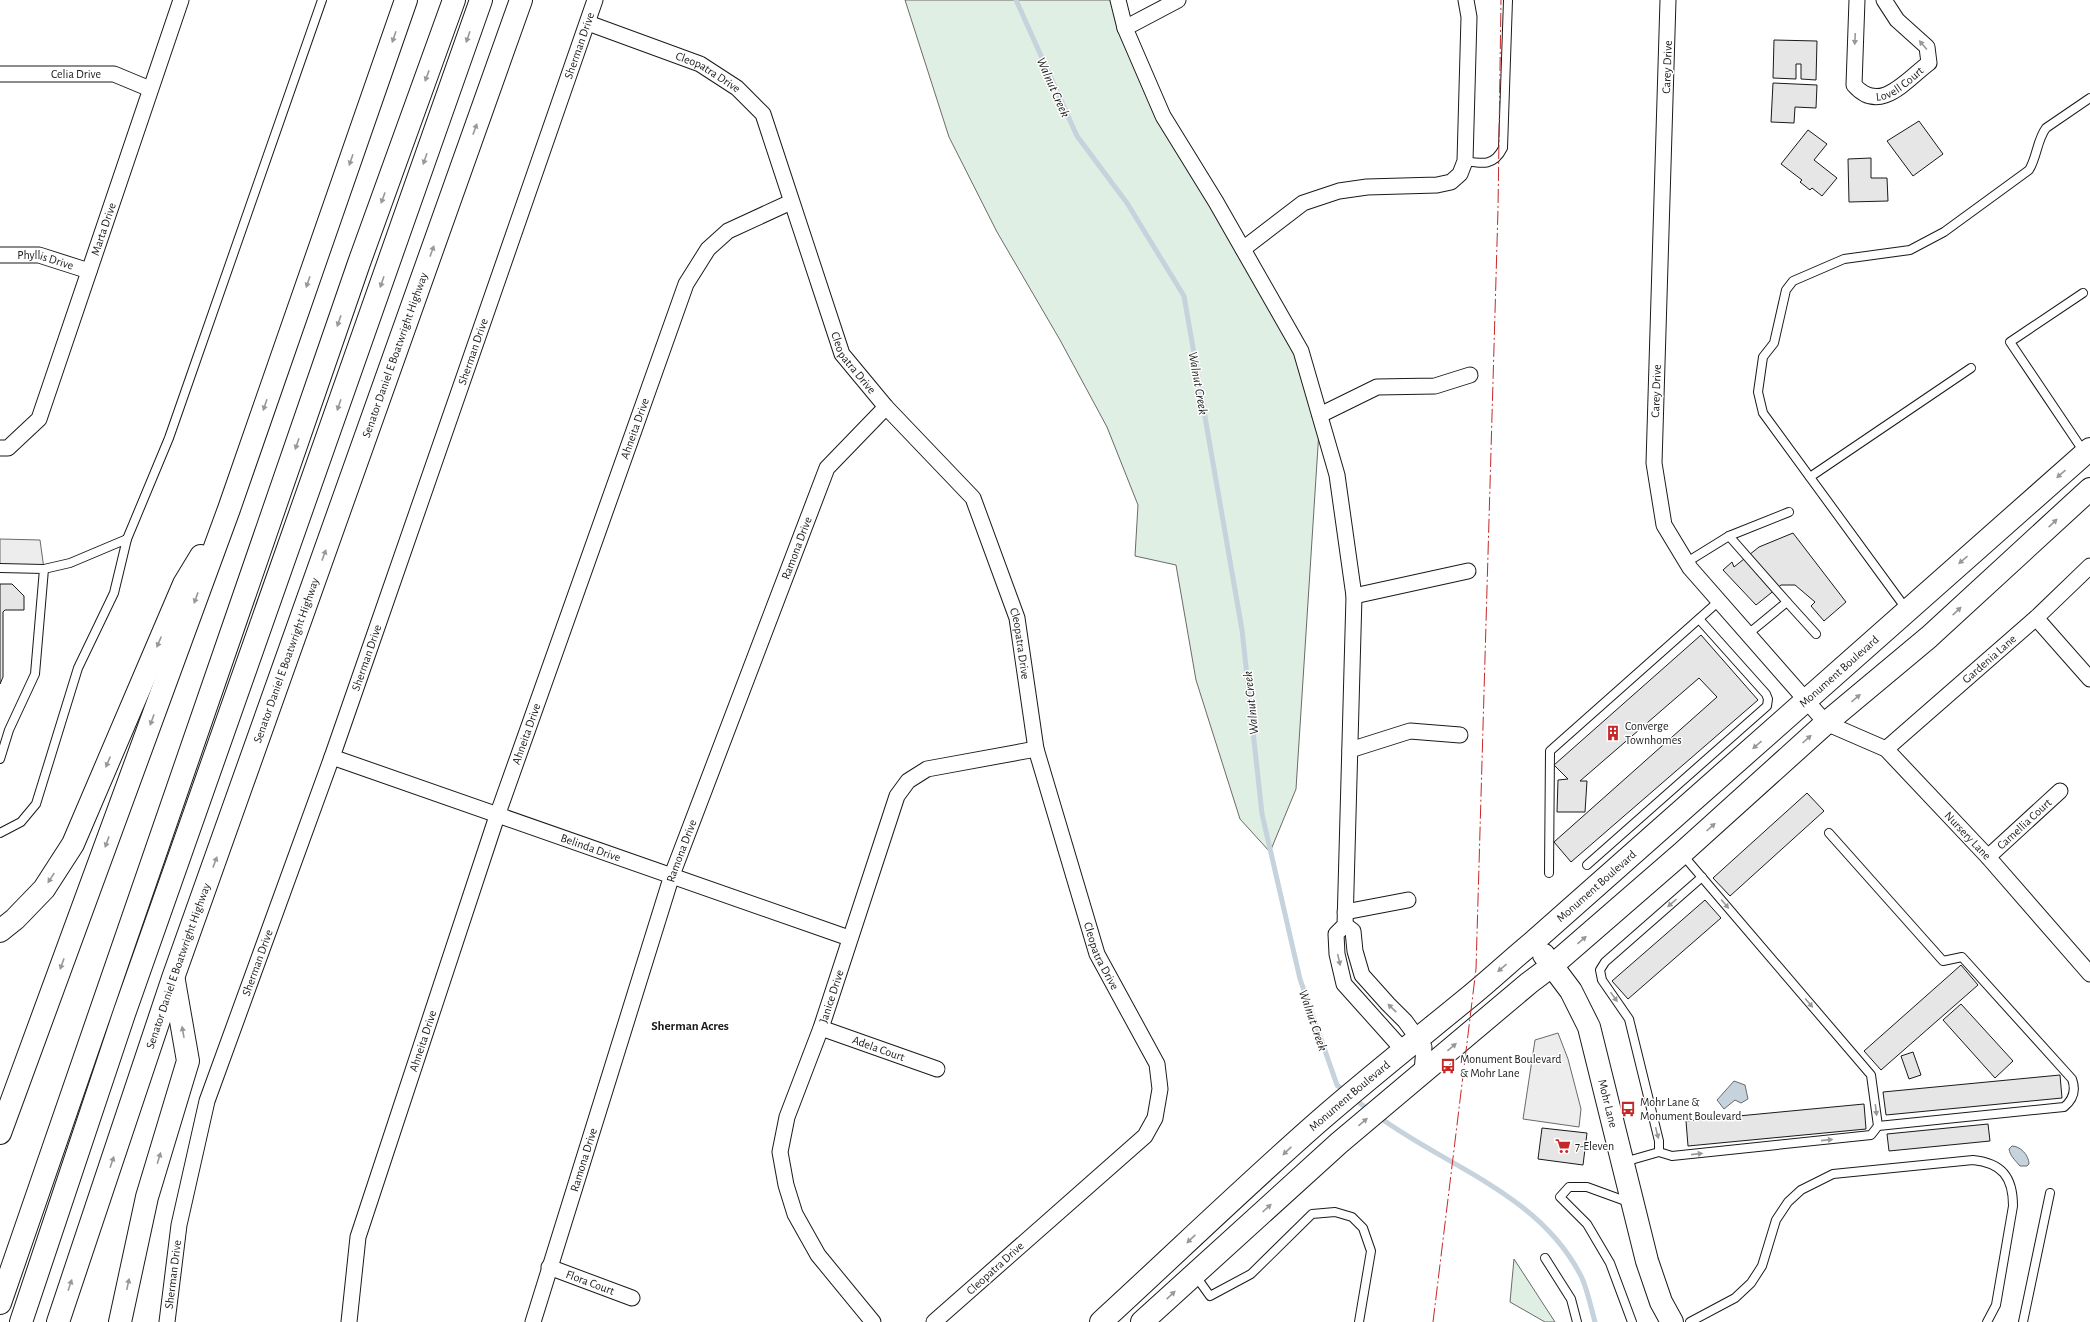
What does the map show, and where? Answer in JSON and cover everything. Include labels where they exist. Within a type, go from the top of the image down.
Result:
[{"type":"main road","points":[[0,1133],[229,509],[406,0]]},
{"type":"main road","points":[[0,1303],[359,263],[454,0]]},
{"type":"main road","points":[[21,1322],[126,1007],[481,0]]},
{"type":"main road","name":"Senator Daniel E Boatwright Highway","points":[[58,1322],[173,978],[521,0]]},
{"type":"main road","name":"Monument Boulevard","points":[[1101,1322],[1316,1124],[1376,1071],[1464,1002],[1807,701],[1907,610],[2088,454]]},
{"type":"main road","points":[[1142,1322],[1194,1273],[1339,1143],[1528,983],[1553,965],[1682,853],[1826,722],[1929,637],[2090,489]]},
{"type":"main road","points":[[0,931],[15,919],[44,888],[73,844],[184,584],[229,509]]},
{"type":"main road","name":"Mohr Lane","points":[[1532,943],[1553,965],[1571,991],[1589,1027],[1624,1162],[1647,1261],[1661,1302],[1672,1322]]},
{"type":"main road","points":[[120,1322],[147,1197],[188,1061],[173,978]]},
{"type":"street","name":"Marta Drive","points":[[4,448],[39,418],[181,0]]},
{"type":"street","name":"Sherman Drive","points":[[167,1322],[179,1225],[207,1101],[332,757],[595,0]]},
{"type":"street","points":[[1118,0],[1125,28],[1163,116],[1243,249],[1301,351],[1320,415],[1337,476],[1354,596],[1345,919],[1336,934],[1337,954],[1344,984],[1411,1044],[1424,1047],[1422,1072]]},
{"type":"street","points":[[1125,28],[1178,0]]},
{"type":"street","points":[[1243,249],[1304,203],[1339,191],[1367,187],[1437,185],[1451,182],[1460,174],[1465,161],[1469,17],[1466,0]]},
{"type":"street","name":"Carey Drive","points":[[1668,0],[1654,463],[1664,525],[1687,562],[1719,601],[1826,722]]},
{"type":"street","name":"Lovell Court","points":[[1856,0],[1854,85],[1868,97],[1876,98],[1886,96],[1929,63],[1927,47],[1897,20],[1884,0]]},
{"type":"street","name":"Cleopatra Drive","points":[[588,23],[700,64],[738,88],[763,114],[842,354],[886,407],[973,498],[1017,618],[1036,749],[1096,954],[1157,1064],[1160,1089],[1155,1118],[1145,1136],[934,1322]]},
{"type":"street","name":"Celia Drive","points":[[0,74],[114,74],[150,89]]},
{"type":"street","name":"Ahneita Drive","points":[[349,1322],[358,1237],[498,816],[686,284],[708,249],[728,231],[791,202]]},
{"type":"street","name":"Phyllis Drive","points":[[0,255],[39,255],[89,271]]},
{"type":"street","points":[[1320,415],[1377,387],[1435,386],[1470,375]]},
{"type":"street","name":"Ramona Drive","points":[[533,1322],[672,875],[827,468],[886,407]]},
{"type":"street","name":"Gardenia Lane","points":[[1886,749],[2036,618],[2090,566]]},
{"type":"street","points":[[1354,596],[1468,570]]},
{"type":"street","points":[[2036,618],[2090,679]]},
{"type":"street","name":"Nursery Lane","points":[[1826,722],[1886,749],[1988,857],[2088,968]]},
{"type":"street","points":[[1350,750],[1410,731],[1460,734]]},
{"type":"street","name":"Janice Drive","points":[[873,1322],[818,1256],[795,1214],[786,1185],[780,1152],[787,1117],[821,1028],[849,938],[897,796],[908,782],[927,769],[1036,749]]},
{"type":"street","name":"Belinda Drive","points":[[332,757],[849,938]]},
{"type":"street","name":"Camellia Court","points":[[1988,857],[2060,791]]},
{"type":"street","points":[[1345,919],[1408,900]]},
{"type":"street","points":[[1345,919],[1353,932],[1355,951],[1362,975],[1405,1021],[1411,1044]]},
{"type":"street","name":"Adela Court","points":[[821,1028],[937,1069]]},
{"type":"street","name":"Flora Court","points":[[549,1267],[632,1298]]},
{"type":"lane","points":[[0,833],[21,822],[36,804],[78,668],[114,593],[127,539],[169,438],[322,0]]},
{"type":"lane","points":[[1465,161],[1477,163],[1490,162],[1498,158],[1503,148],[1508,0]]},
{"type":"lane","points":[[1907,610],[1763,412],[1758,392],[1763,357],[1774,343],[1786,290],[1793,281],[1844,259],[1910,250],[1944,232],[2029,170],[2034,162],[2041,134],[2046,128],[2090,98]]},
{"type":"lane","points":[[2083,293],[2010,342],[2088,454]]},
{"type":"lane","points":[[1810,477],[1971,368]]},
{"type":"lane","points":[[1687,562],[1729,536],[1788,512]]},
{"type":"lane","points":[[1729,536],[1816,634]]},
{"type":"lane","points":[[0,568],[44,568],[70,563],[127,539]]},
{"type":"lane","points":[[0,759],[9,730],[35,674],[44,568]]},
{"type":"lane","points":[[1549,873],[1550,751],[1719,601]]},
{"type":"lane","points":[[1748,634],[1787,602]]},
{"type":"lane","points":[[1587,865],[1767,706],[1768,699],[1766,694],[1699,619]]},
{"type":"lane","points":[[1829,833],[1943,961],[1962,957],[2072,1079],[2075,1086],[2070,1102],[2064,1107],[1878,1126]]},
{"type":"lane","points":[[1624,1162],[1659,1152],[1672,1156],[1872,1135],[1878,1126],[1871,1075],[1682,853]]},
{"type":"lane","points":[[1659,1152],[1659,1141],[1629,1019],[1602,980],[1600,970],[1605,962],[1702,877]]},
{"type":"lane","points":[[1690,1322],[1736,1298],[1751,1283],[1762,1266],[1776,1220],[1788,1202],[1800,1190],[1833,1174],[1973,1160],[1987,1162],[1998,1168],[2008,1179],[2013,1190],[2013,1206],[1996,1305],[1987,1322]]},
{"type":"lane","points":[[1632,1322],[1610,1263],[1587,1224],[1560,1196],[1569,1187],[1587,1187],[1633,1204]]},
{"type":"lane","points":[[2023,1322],[2050,1193]]},
{"type":"lane","points":[[1194,1273],[1210,1296],[1251,1274],[1312,1214],[1335,1212],[1352,1217],[1363,1228],[1371,1251],[1359,1322]]},
{"type":"lane","points":[[1545,1258],[1571,1299],[1577,1322]]},
{"type":"green space","points":[[905,0],[1118,0],[1163,116],[1301,351],[1320,415],[1296,789],[1270,852],[1240,819],[1196,680],[1176,565],[1135,556],[1138,505],[1107,427],[1060,340],[997,232],[949,137]]},
{"type":"green space","points":[[1514,1259],[1555,1322],[1545,1322],[1510,1302]]},
{"type":"shaded area","points":[[0,539],[40,540],[44,569],[0,568]]},
{"type":"shaded area","points":[[1558,1033],[1568,1059],[1581,1109],[1579,1127],[1523,1119],[1535,1040]]},
{"type":"shaded area","points":[[1734,1081],[1745,1085],[1748,1099],[1741,1103],[1735,1100],[1724,1109],[1717,1100]]},
{"type":"shaded area","points":[[2012,1146],[2021,1149],[2026,1154],[2029,1161],[2027,1166],[2020,1166],[2010,1154],[2009,1149]]},
{"type":"building","points":[[1774,40],[1817,41],[1816,80],[1801,79],[1801,64],[1796,64],[1796,79],[1773,78]]},
{"type":"building","points":[[1773,83],[1817,85],[1816,108],[1795,107],[1794,123],[1771,122]]},
{"type":"building","points":[[1919,121],[1943,154],[1913,176],[1887,141]]},
{"type":"building","points":[[1808,130],[1827,144],[1814,160],[1837,178],[1822,196],[1812,188],[1810,190],[1800,182],[1802,180],[1781,164]]},
{"type":"building","points":[[1871,158],[1871,178],[1887,178],[1888,201],[1849,202],[1848,159]]},
{"type":"building","points":[[1793,533],[1846,602],[1824,621],[1811,606],[1815,602],[1795,585],[1781,585],[1756,605],[1723,570],[1732,562],[1734,567],[1759,547]]},
{"type":"building","points":[[0,584],[12,584],[24,596],[24,610],[5,610],[3,612],[3,677],[0,684]]},
{"type":"building","name":"Converge Townhomes","points":[[1701,635],[1758,700],[1571,862],[1554,842],[1717,697],[1699,678],[1580,781],[1587,781],[1585,812],[1557,812],[1558,780],[1568,779],[1554,765]]},
{"type":"building","points":[[1807,793],[1824,811],[1730,896],[1713,878]]},
{"type":"building","points":[[1705,900],[1721,918],[1628,999],[1612,981]]},
{"type":"building","points":[[1961,965],[1978,985],[1881,1070],[1864,1051]]},
{"type":"building","points":[[1961,1004],[2013,1061],[1995,1078],[1943,1020]]},
{"type":"building","points":[[1913,1052],[1921,1075],[1909,1079],[1901,1056]]},
{"type":"building","points":[[2060,1075],[2062,1098],[1886,1115],[1883,1092]]},
{"type":"building","points":[[1864,1104],[1866,1129],[1688,1146],[1686,1121]]},
{"type":"building","points":[[1988,1124],[1990,1141],[1889,1151],[1887,1134]]},
{"type":"building","name":"7-Eleven","points":[[1542,1128],[1587,1133],[1583,1165],[1538,1159]]},
{"type":"waterway","name":"Walnut Creek","points":[[1016,0],[1077,136],[1127,203],[1184,296],[1242,630],[1262,814],[1300,979],[1337,1085],[1345,1092]]},
{"type":"waterway","name":"Walnut Creek","points":[[1353,1098],[1369,1110]]},
{"type":"waterway","name":"Walnut Creek","points":[[1379,1117],[1491,1186],[1518,1204],[1543,1225],[1564,1249],[1582,1278],[1588,1294],[1595,1322]]},
{"type":"power","points":[[1433,1322],[1476,969],[1498,209],[1501,0]]},
{"type":"place","name":"Converge Townhomes","points":[[1613,733]]},
{"type":"place","name":"Monument Boulevard & Mohr Lane","points":[[1448,1066]]},
{"type":"place","name":"Mohr Lane & Monument Boulevard","points":[[1628,1109]]},
{"type":"place","name":"7-Eleven","points":[[1563,1146]]},
{"type":"district","name":"Sherman Acres","points":[[690,1025]]}]
